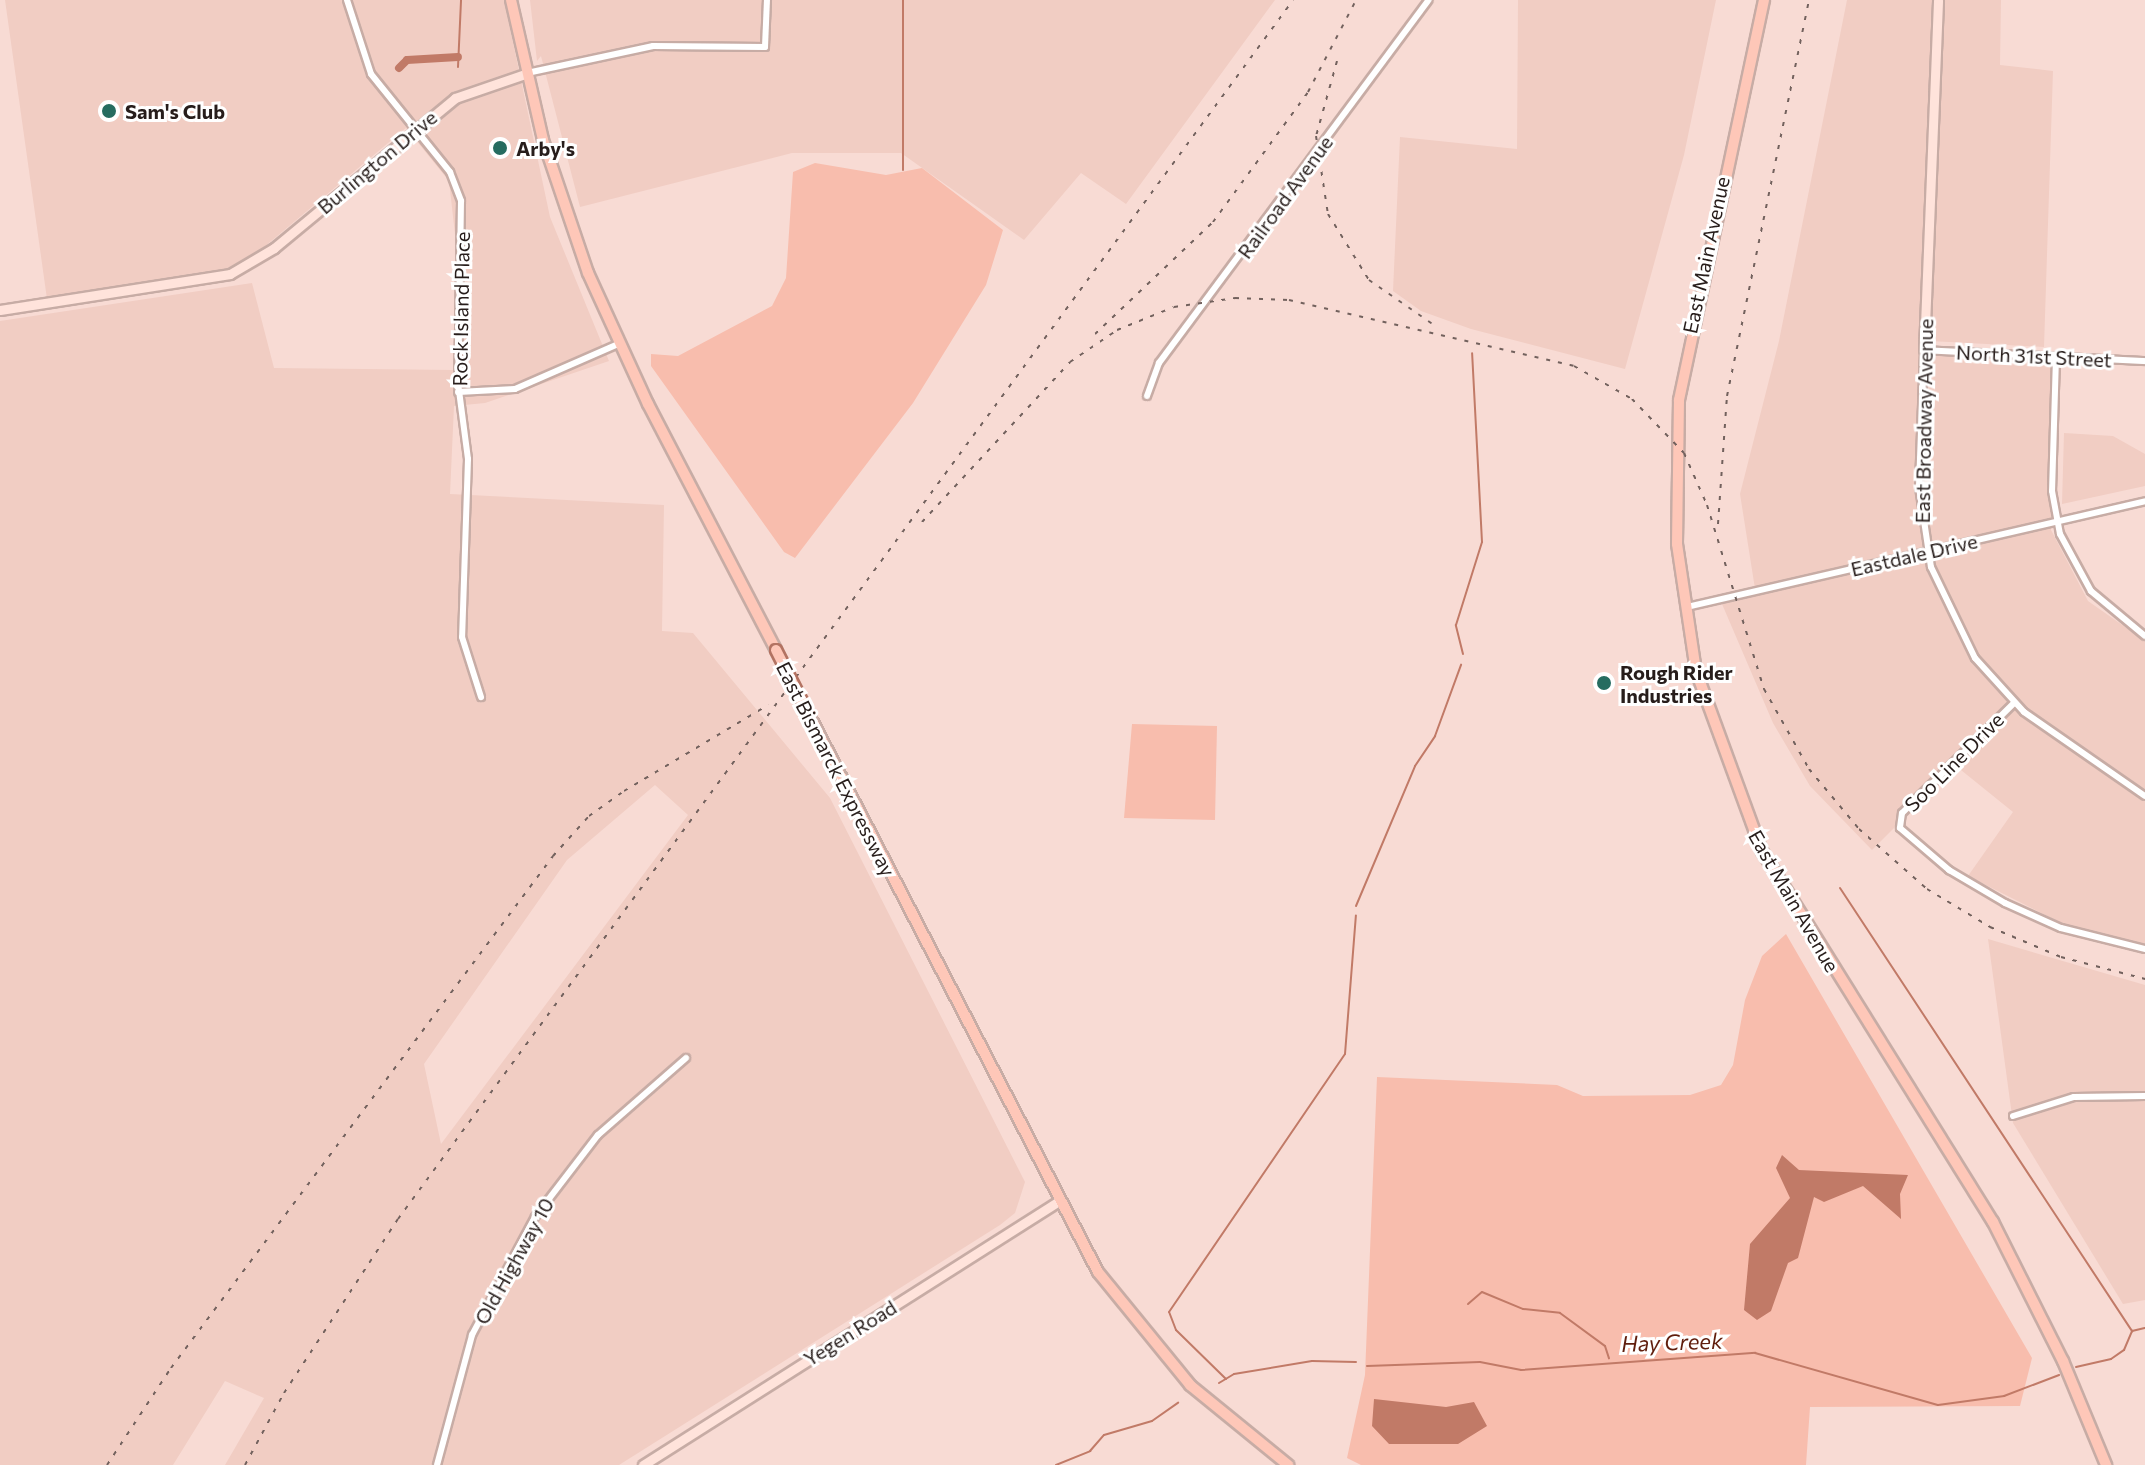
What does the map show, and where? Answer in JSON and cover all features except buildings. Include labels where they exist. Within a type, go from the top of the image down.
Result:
[{"type":"main road","name":"East Bismarck Expressway","points":[[511,0],[525,74],[563,205],[618,344],[1057,1202],[1106,1285],[1155,1347],[1215,1409],[1288,1465]]},
{"type":"main road","name":"East Main Avenue","points":[[1764,0],[1681,382],[1674,487],[1683,608],[1711,723],[1762,851],[1993,1222],[2063,1361],[2106,1465]]},
{"type":"street","name":"Rock Island Place","points":[[347,0],[368,67],[452,176],[462,206],[458,392],[468,459],[462,637],[481,697]]},
{"type":"street","name":"Burlington Drive","points":[[0,310],[230,274],[265,254],[415,129],[462,94],[525,74],[666,44],[765,47],[767,0]]},
{"type":"street","name":"Railroad Avenue","points":[[1147,396],[1159,363],[1429,0]]},
{"type":"street","name":"East Broadway Avenue","points":[[1938,0],[1919,487],[1926,552],[1956,627],[2014,703],[2145,796]]},
{"type":"street","points":[[458,392],[515,389],[618,344]]},
{"type":"street","name":"North 31st Street","points":[[1924,350],[2145,361]]},
{"type":"street","points":[[2056,357],[2056,521],[2091,591],[2145,636]]},
{"type":"street","name":"Eastdale Drive","points":[[1683,608],[2145,501]]},
{"type":"street","name":"Soo Line Drive","points":[[2014,703],[1898,823],[1934,859],[2005,903],[2061,928],[2145,949]]},
{"type":"street","name":"Old Highway 10","points":[[437,1465],[472,1335],[535,1217],[598,1135],[686,1058]]},
{"type":"street","points":[[2013,1116],[2074,1097],[2145,1096]]},
{"type":"street","name":"Yegen Road","points":[[643,1465],[1057,1202]]},
{"type":"shaded area","points":[[5,0],[504,0],[550,217],[609,361],[485,403],[454,406],[450,494],[664,505],[662,631],[693,633],[830,798],[1025,1182],[1015,1213],[619,1465],[225,1465],[264,1398],[225,1381],[173,1465],[0,1465],[0,321],[252,283],[274,368],[454,370],[457,252],[449,181],[406,128],[257,253],[226,269],[200,280],[47,299]],"holes":[[[655,785],[688,815],[441,1144],[424,1064],[567,860]]]},
{"type":"shaded area","points":[[530,0],[1275,0],[1126,204],[1081,173],[1024,240],[901,153],[792,153],[580,207],[541,56],[537,61]]},
{"type":"shaded area","points":[[1518,0],[1716,0],[1684,155],[1625,369],[1471,329],[1421,311],[1393,291],[1400,137],[1517,149]]},
{"type":"shaded area","points":[[1847,0],[2001,0],[2000,65],[2053,71],[2044,347],[1930,341],[1929,354],[2051,360],[2051,530],[2088,601],[2145,641],[2145,944],[2061,923],[1968,876],[2013,812],[1956,766],[1872,850],[1810,786],[1773,723],[1722,604],[1756,595],[1740,494],[1779,341]]},
{"type":"shaded area","points":[[815,163],[886,175],[922,168],[1003,230],[986,285],[913,403],[795,558],[784,552],[651,366],[651,354],[678,356],[772,306],[786,278],[793,172]]},
{"type":"shaded area","points":[[2064,433],[2113,436],[2145,454],[2145,486],[2062,504]]},
{"type":"shaded area","points":[[1132,724],[1217,726],[1215,820],[1124,818]]},
{"type":"shaded area","points":[[1786,934],[2032,1358],[2020,1406],[1810,1407],[1806,1465],[1361,1465],[1347,1458],[1365,1375],[1377,1077],[1557,1085],[1583,1096],[1690,1095],[1721,1085],[1733,1065],[1745,1000],[1762,956]]},
{"type":"shaded area","points":[[1988,939],[2145,985],[2145,1300],[2123,1304],[2013,1123]]},
{"type":"shaded area","points":[[1782,1155],[1799,1170],[1908,1175],[1900,1194],[1901,1219],[1863,1186],[1824,1202],[1814,1197],[1798,1258],[1788,1263],[1771,1311],[1757,1320],[1744,1310],[1750,1244],[1790,1198],[1776,1168]]},
{"type":"shaded area","points":[[1374,1399],[1446,1407],[1474,1402],[1487,1426],[1458,1444],[1389,1444],[1372,1426]]},
{"type":"waterway","points":[[458,67],[461,0]]},
{"type":"waterway","points":[[903,0],[903,170]]},
{"type":"waterway","points":[[399,68],[407,60],[458,57]]},
{"type":"waterway","points":[[1463,654],[1456,625],[1482,542],[1472,353]]},
{"type":"waterway","points":[[1356,906],[1415,766],[1435,736],[1461,665]]},
{"type":"waterway","points":[[1840,888],[2132,1331]]},
{"type":"waterway","points":[[1226,1379],[1176,1330],[1169,1312],[1345,1054],[1356,915]]},
{"type":"waterway","points":[[1468,1304],[1482,1292],[1523,1309],[1560,1313],[1605,1346],[1609,1358]]},
{"type":"waterway","name":"Hay Creek","points":[[2076,1367],[2111,1359],[2124,1350],[2132,1331],[2145,1328]]},
{"type":"waterway","name":"Hay Creek","points":[[1367,1366],[1480,1362],[1521,1370],[1755,1353],[1938,1405],[2004,1396],[2059,1375]]},
{"type":"waterway","name":"Hay Creek","points":[[1219,1383],[1234,1374],[1312,1361],[1356,1362]]},
{"type":"waterway","name":"Hay Creek","points":[[1056,1465],[1090,1451],[1104,1435],[1152,1421],[1178,1403]]},
{"type":"railway","points":[[245,1465],[284,1393],[398,1219],[1293,0]]},
{"type":"railway","points":[[1095,334],[1213,222],[1308,92],[1356,0]]},
{"type":"railway","points":[[1718,524],[1727,396],[1809,0]]},
{"type":"railway","points":[[1337,61],[1316,136],[1328,214],[1369,280],[1434,325]]},
{"type":"railway","points":[[922,522],[1070,362],[1117,330],[1174,307],[1235,298],[1289,300],[1574,366],[1632,399],[1684,453],[1707,505],[1764,689],[1809,769],[1859,829],[1927,889],[1990,927],[2061,957],[2145,979]]},
{"type":"railway","points":[[107,1465],[171,1368],[553,856],[589,816],[624,791],[768,705]]},
{"type":"place","name":"Sam's Club","points":[[109,111]]},
{"type":"place","name":"Arby's","points":[[500,148]]},
{"type":"place","name":"Rough Rider Industries","points":[[1604,683]]}]
